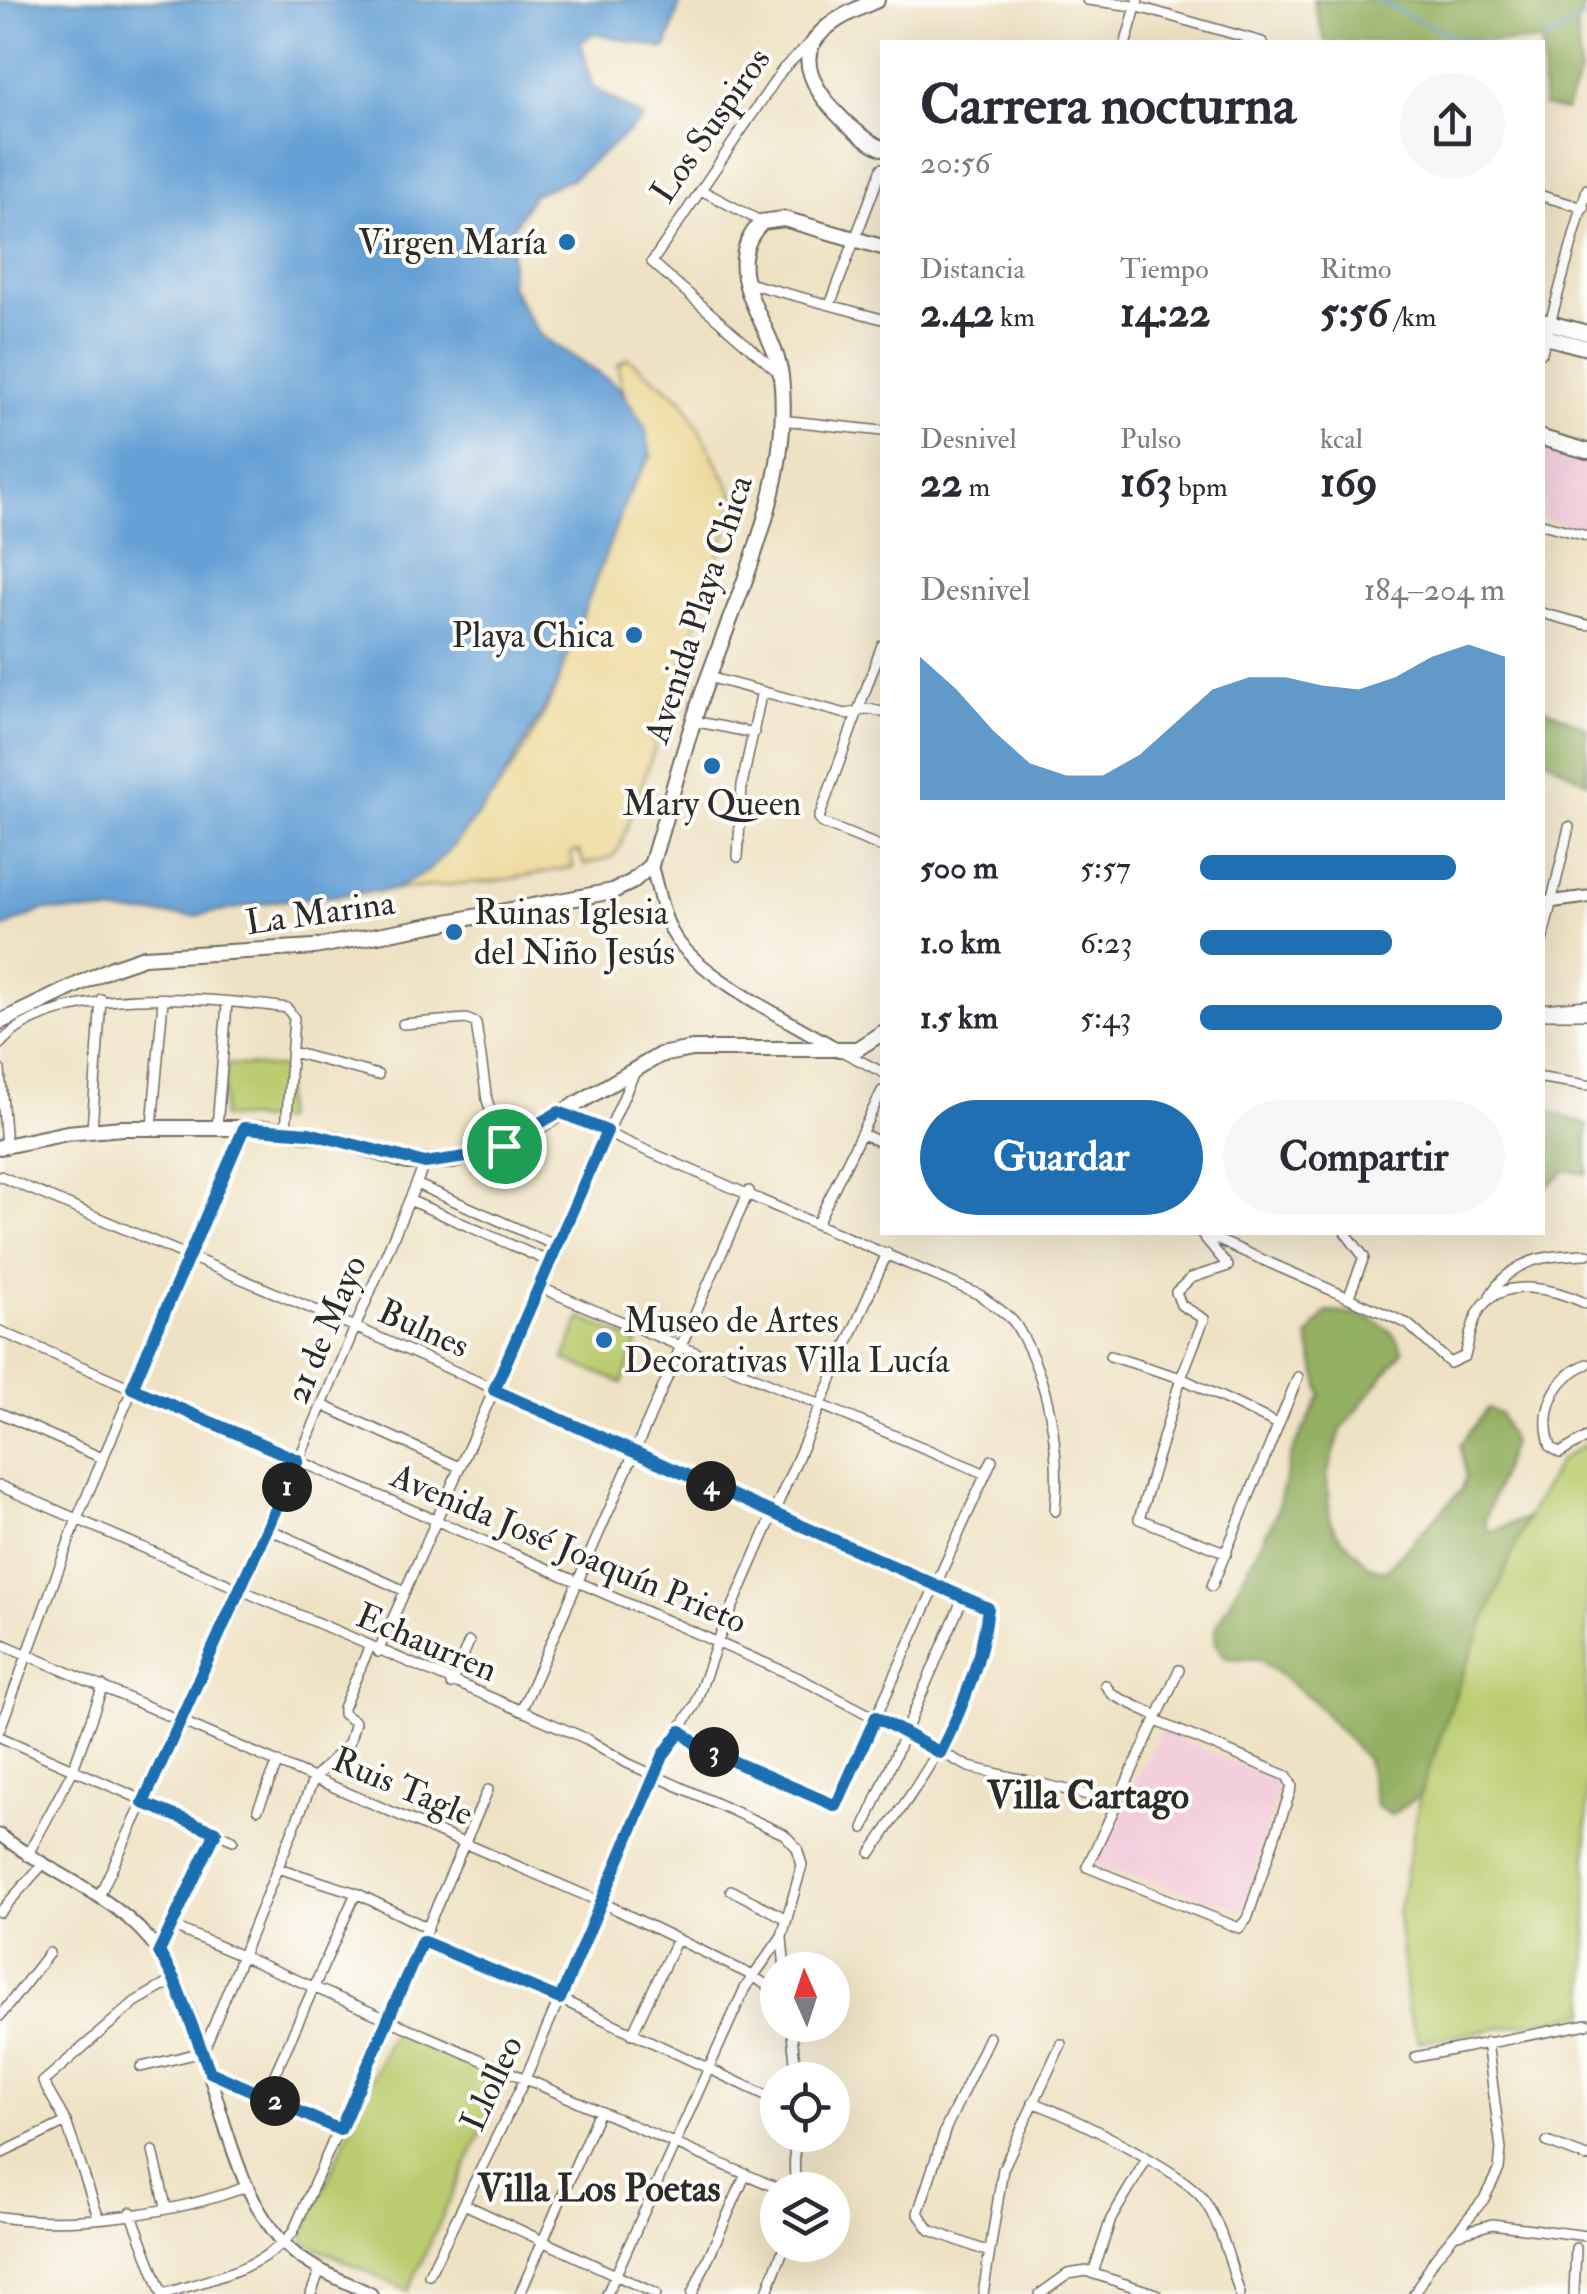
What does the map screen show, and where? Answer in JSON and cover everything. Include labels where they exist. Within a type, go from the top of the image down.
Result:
[{"type":"main road","name":"Los Suspiros","points":[[817,38],[846,15],[877,0]]},
{"type":"main road","points":[[817,38],[810,48],[808,62],[836,115],[858,136],[880,147]]},
{"type":"main road","points":[[742,281],[748,242],[762,222],[784,220],[880,246]]},
{"type":"main road","name":"Avenida Playa Chica","points":[[651,866],[693,721],[766,513],[781,420],[781,375],[764,324],[742,281]]},
{"type":"main road","points":[[1545,334],[1587,333]]},
{"type":"main road","points":[[1545,334],[1587,348]]},
{"type":"main road","points":[[1545,439],[1587,451]]},
{"type":"main road","name":"La Marina","points":[[0,1022],[132,960],[281,952],[346,942],[613,891],[651,866]]},
{"type":"main road","points":[[3,1146],[92,1130],[217,1127],[286,1130],[425,1163],[470,1158],[504,1146],[638,1065],[692,1049],[858,1049],[880,1037]]},
{"type":"street","points":[[1087,0],[1136,3],[1256,40]]},
{"type":"street","points":[[1127,40],[1136,3]]},
{"type":"street","name":"Los Suspiros","points":[[781,375],[652,262],[783,69],[817,38]]},
{"type":"street","points":[[830,304],[880,173]]},
{"type":"street","points":[[700,190],[762,222]]},
{"type":"street","points":[[1545,334],[1585,208],[1587,190]]},
{"type":"street","points":[[1545,197],[1585,208]]},
{"type":"street","points":[[742,281],[880,317]]},
{"type":"street","points":[[781,420],[880,431]]},
{"type":"street","points":[[1545,525],[1587,536]]},
{"type":"street","points":[[1545,614],[1587,625]]},
{"type":"street","points":[[880,651],[820,818],[822,823],[880,846]]},
{"type":"street","points":[[708,678],[761,695],[846,714],[880,712]]},
{"type":"street","points":[[738,858],[742,785],[761,695]]},
{"type":"street","points":[[693,721],[754,733]]},
{"type":"street","points":[[1569,827],[1547,902],[1587,898]]},
{"type":"street","points":[[651,866],[665,916],[681,945],[736,990],[880,1071]]},
{"type":"street","points":[[92,1130],[101,998]]},
{"type":"street","points":[[0,1044],[41,1019],[101,998],[290,1010],[292,1052],[286,1130]]},
{"type":"street","points":[[152,1127],[164,1000]]},
{"type":"street","points":[[217,1127],[227,1004]]},
{"type":"street","points":[[1545,1011],[1587,1004]]},
{"type":"street","points":[[1545,1012],[1587,1014]]},
{"type":"street","points":[[403,1024],[466,1019],[476,1023],[488,1100],[504,1146]]},
{"type":"street","points":[[292,1052],[378,1075]]},
{"type":"street","points":[[203,2052],[314,1778],[353,1736],[355,1722],[343,1714],[343,1708],[405,1591],[638,1065]]},
{"type":"street","points":[[0,1070],[3,1146]]},
{"type":"street","points":[[1545,1078],[1587,1085]]},
{"type":"street","points":[[818,1222],[880,1095]]},
{"type":"street","points":[[559,1112],[749,1191],[980,1296],[1015,1323],[1046,1390],[1057,1484],[1054,1511]]},
{"type":"street","points":[[0,1729],[77,1519],[244,1128]]},
{"type":"street","points":[[862,1133],[880,1141]]},
{"type":"street","name":"21 de Mayo","points":[[99,1896],[242,1593],[425,1163]]},
{"type":"street","name":"Bulnes","points":[[0,1176],[355,1327],[988,1608],[984,1639],[959,1714],[940,1753]]},
{"type":"street","points":[[416,1184],[557,1246]]},
{"type":"street","points":[[521,1711],[749,1191]]},
{"type":"street","points":[[410,1200],[550,1262]]},
{"type":"street","points":[[1203,1235],[1228,1266],[1190,1278],[1176,1292],[1181,1304],[1204,1318],[1181,1378],[1140,1519],[1226,1553]]},
{"type":"street","points":[[1206,1235],[1408,1324],[1450,1364],[1465,1356],[1476,1317],[1504,1276],[1528,1261],[1587,1254]]},
{"type":"street","points":[[1347,1235],[1364,1257],[1349,1296]]},
{"type":"street","name":"Llolleo","points":[[429,2275],[524,2079],[656,1776],[681,1731],[887,1254]]},
{"type":"street","points":[[539,1288],[986,1474]]},
{"type":"street","points":[[1488,1300],[1532,1288],[1550,1289],[1587,1304]]},
{"type":"street","name":"Avenida José Joaquín Prieto","points":[[0,1331],[717,1642],[876,1717],[970,1767],[1118,1802]]},
{"type":"street","points":[[1110,1356],[1181,1378],[1278,1424]]},
{"type":"street","points":[[1587,1364],[1568,1372],[1557,1383],[1550,1402],[1548,1436],[1551,1447],[1560,1452],[1587,1436]]},
{"type":"street","points":[[1212,1586],[1298,1377]]},
{"type":"street","points":[[322,1405],[460,1467]]},
{"type":"street","points":[[0,1413],[102,1458]]},
{"type":"street","points":[[681,1731],[698,1746],[836,1806],[992,1460]]},
{"type":"street","name":"Echaurren","points":[[0,1486],[451,1684],[587,1738],[656,1776],[784,1834],[800,1854],[801,1878],[786,1919]]},
{"type":"street","points":[[270,1528],[405,1591]]},
{"type":"street","points":[[864,1828],[963,1598]]},
{"type":"street","points":[[451,1684],[469,1642]]},
{"type":"street","name":"Ruis Tagle","points":[[0,1643],[466,1842],[603,1903],[760,1981]]},
{"type":"street","points":[[1105,1685],[1112,1694],[1156,1719],[1287,1776],[1292,1786],[1246,1919],[1239,1928],[1086,1867],[1118,1802],[1156,1719],[1180,1670]]},
{"type":"street","points":[[28,1856],[72,1772],[103,1686]]},
{"type":"street","points":[[0,1737],[233,1840]]},
{"type":"street","points":[[871,1853],[940,1753]]},
{"type":"street","points":[[258,1809],[278,1762]]},
{"type":"street","points":[[131,2212],[163,2294],[236,2271],[284,2244],[301,2220],[488,1790]]},
{"type":"street","points":[[159,1952],[216,1832]]},
{"type":"street","points":[[0,1835],[126,1915],[159,1952],[203,2052],[248,2186],[264,2220],[284,2244],[320,2269],[371,2294]]},
{"type":"street","points":[[0,1912],[43,1864]]},
{"type":"street","points":[[278,1868],[356,1894],[428,1928]]},
{"type":"street","points":[[731,1890],[786,1919],[783,1952]]},
{"type":"street","points":[[264,2096],[356,1894]]},
{"type":"street","points":[[172,1926],[760,2180]]},
{"type":"street","points":[[608,2294],[753,1976],[782,1936]]},
{"type":"street","points":[[632,2034],[678,1939]]},
{"type":"street","points":[[422,1941],[560,1999],[760,2092]]},
{"type":"street","points":[[0,2016],[48,1953]]},
{"type":"street","points":[[98,2216],[66,2122],[43,2082],[135,2002],[174,1979]]},
{"type":"street","points":[[1416,2056],[1587,2024]]},
{"type":"street","points":[[989,2038],[946,2128],[918,2213],[926,2228],[990,2252]]},
{"type":"street","points":[[1414,2294],[1451,2238],[1484,2199],[1500,2164],[1487,2042]]},
{"type":"street","points":[[983,2294],[1004,2169],[1060,2044]]},
{"type":"street","points":[[141,2067],[203,2052]]},
{"type":"street","points":[[210,2072],[340,2130]]},
{"type":"street","points":[[1032,2102],[1184,2181],[1206,2203],[1240,2294]]},
{"type":"street","points":[[520,2294],[599,2111]]},
{"type":"street","points":[[0,2154],[66,2122]]},
{"type":"street","points":[[1547,2142],[1587,2157]]},
{"type":"street","points":[[153,2151],[166,2206]]},
{"type":"street","points":[[1091,2273],[1111,2220],[1146,2160]]},
{"type":"street","points":[[692,2294],[746,2174]]},
{"type":"street","points":[[0,2217],[43,2224],[216,2199],[248,2186]]},
{"type":"street","points":[[464,2204],[656,2294]]},
{"type":"street","points":[[1451,2238],[1473,2227],[1492,2224],[1587,2236]]},
{"type":"street","points":[[1574,2294],[1576,2248]]},
{"type":"street","points":[[766,2294],[778,2262]]},
{"type":"street","points":[[311,2294],[320,2269]]},
{"type":"street","points":[[1040,2294],[1068,2274],[1091,2273],[1156,2294]]},
{"type":"shaded area","points":[[1545,451],[1587,462],[1587,530],[1545,519]]},
{"type":"shaded area","points":[[1160,1731],[1275,1780],[1277,1793],[1243,1909],[1095,1865]]},
{"type":"green space","points":[[1313,0],[1587,0],[1577,22],[1580,74],[1565,111],[1545,106],[1545,40],[1324,40]]},
{"type":"green space","points":[[1545,708],[1587,728],[1587,782],[1545,758]]},
{"type":"green space","points":[[227,1064],[285,1068],[283,1121],[222,1117]]},
{"type":"green space","points":[[1545,1110],[1587,1125],[1587,1174],[1566,1170],[1545,1188]]},
{"type":"green space","points":[[1327,1312],[1362,1316],[1382,1325],[1398,1340],[1403,1351],[1341,1430],[1327,1476],[1330,1520],[1337,1533],[1369,1566],[1385,1571],[1461,1490],[1466,1475],[1460,1445],[1488,1408],[1501,1415],[1512,1443],[1485,1519],[1488,1532],[1527,1518],[1461,1678],[1420,1795],[1391,1815],[1376,1806],[1367,1760],[1310,1698],[1259,1659],[1226,1658],[1216,1644],[1215,1628],[1276,1515],[1291,1454],[1321,1395],[1308,1336]]},
{"type":"green space","points":[[581,1318],[638,1342],[622,1383],[564,1359]]},
{"type":"green space","points":[[1587,1443],[1587,2013],[1419,2042],[1408,2011],[1398,1915],[1420,1795],[1461,1678],[1527,1518],[1560,1460]]},
{"type":"green space","points":[[400,2029],[498,2075],[504,2083],[408,2291],[305,2242],[304,2234],[392,2032]]},
{"type":"sand","name":"Playa Chica","points":[[628,358],[683,400],[737,500],[668,709],[662,711],[666,716],[658,738],[652,739],[656,744],[620,847],[612,857],[584,865],[579,851],[571,853],[573,867],[504,880],[394,890],[431,866],[470,826],[521,755],[555,690],[609,540],[651,456],[619,376],[618,364]]},
{"type":"water","points":[[0,0],[681,0],[666,49],[594,33],[581,42],[592,86],[644,119],[573,178],[533,194],[513,227],[510,286],[540,335],[619,387],[645,427],[651,456],[631,487],[553,694],[497,790],[450,850],[427,872],[394,890],[276,901],[194,916],[43,910],[0,929]]},
{"type":"waterway","points":[[1374,0],[1456,37],[1474,40]]},
{"type":"waterway","points":[[1545,40],[1587,16]]},
{"type":"place","name":"Virgen María","points":[[567,242]]},
{"type":"place","name":"Playa Chica","points":[[634,635]]},
{"type":"place","name":"Mary Queen","points":[[712,766]]},
{"type":"place","name":"Ruinas Iglesia del Niño Jesús","points":[[454,932]]},
{"type":"place","name":"Museo de Artes Decorativas Villa Lucía","points":[[604,1340]]},
{"type":"district","name":"Villa Cartago","points":[[1088,1795]]},
{"type":"district","name":"Villa Los Poetas","points":[[599,2188]]},
{"type":"route","points":[[559,1112],[607,1131],[494,1390],[988,1608],[984,1639],[959,1714],[940,1753],[876,1717],[836,1806],[698,1746],[681,1731],[664,1754],[560,1999],[422,1941],[340,2130],[210,2072],[174,1979],[159,1952],[216,1832],[143,1803],[242,1593],[298,1460],[132,1388],[244,1128],[333,1138],[416,1163],[470,1158],[504,1146],[559,1112]]}]
